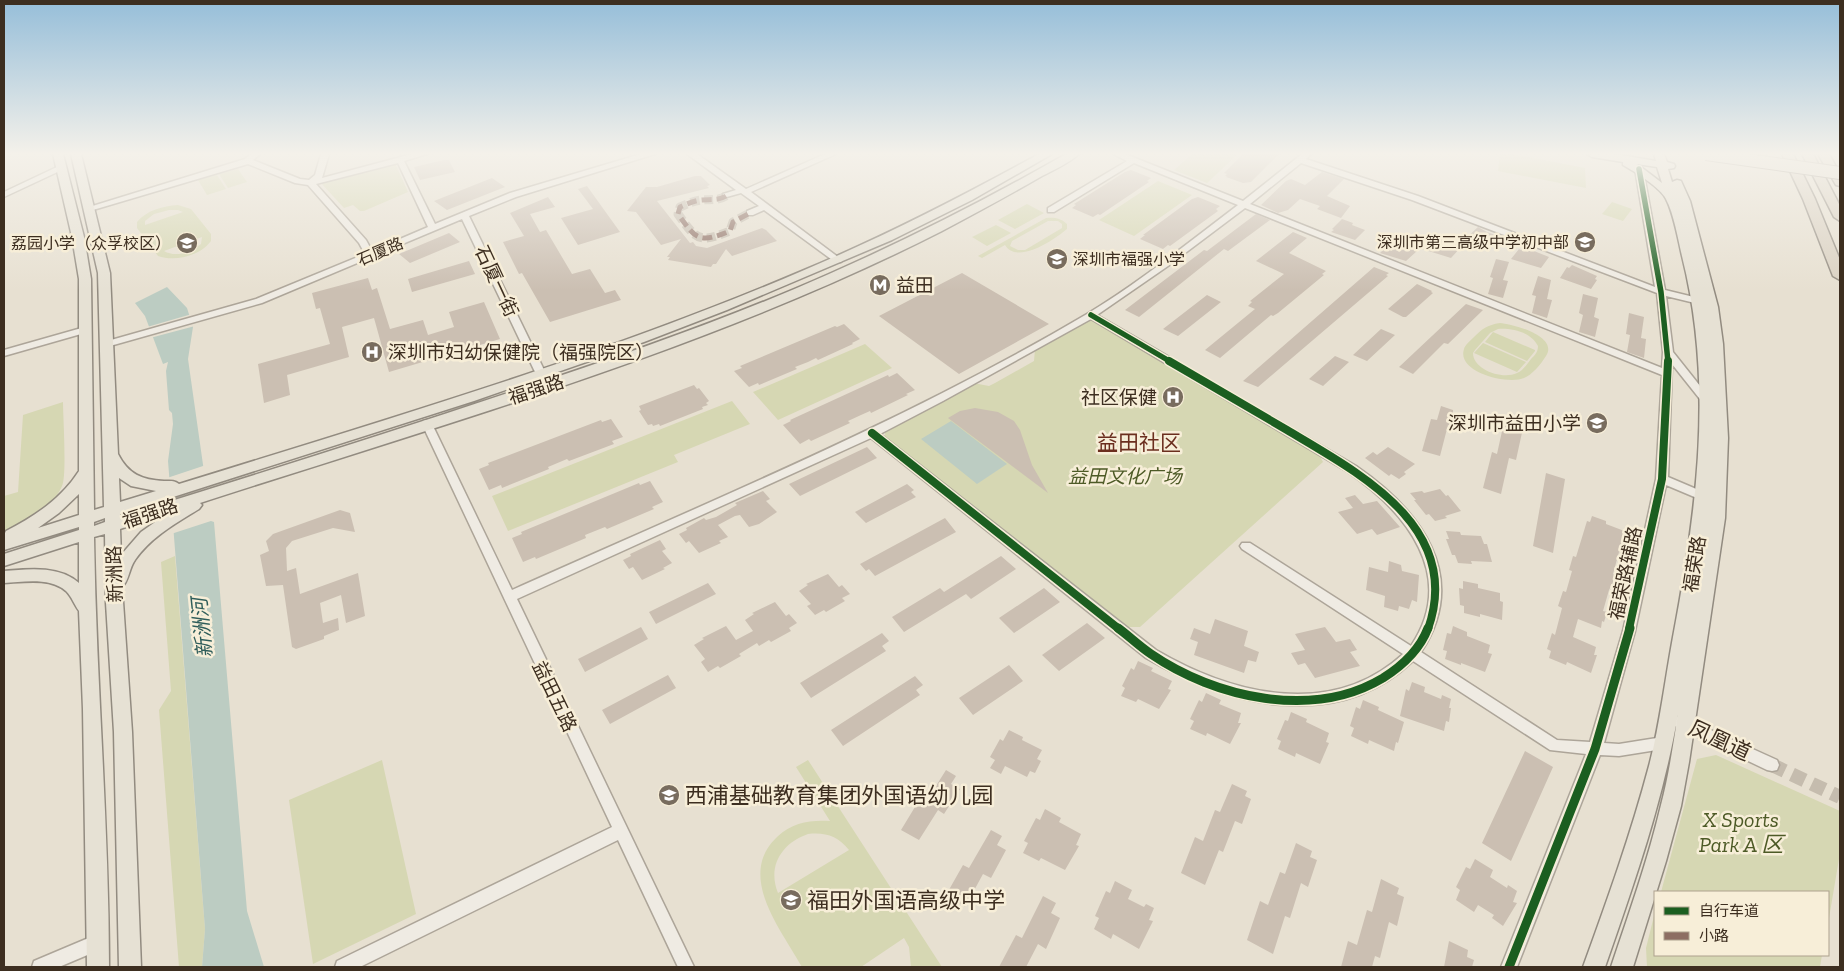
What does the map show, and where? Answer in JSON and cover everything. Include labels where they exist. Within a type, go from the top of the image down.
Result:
[{"type":"highway","points":[[1809,199],[1840,276]]},
{"type":"highway","points":[[1831,199],[1840,217]]},
{"type":"main road","name":"新洲路","points":[[69,199],[85,279],[87,614],[92,709],[98,967]]},
{"type":"main road","name":"新洲路","points":[[88,199],[104,266],[112,455],[114,603],[123,732],[130,967]]},
{"type":"main road","name":"福强路","points":[[4,560],[33,543],[112,518],[155,498],[224,489],[242,477],[694,320],[838,260],[911,227],[963,199]]},
{"type":"main road","name":"福强路","points":[[155,498],[161,486],[242,477],[427,424],[627,358],[781,299],[933,232],[995,199]]},
{"type":"main road","name":"福荣路","points":[[1594,967],[1638,836],[1664,743],[1704,497],[1708,433],[1705,343],[1699,301],[1674,199]]},
{"type":"main road","name":"福荣路","points":[[1622,967],[1656,861],[1671,806],[1686,724],[1717,518],[1721,438],[1717,344],[1712,307],[1684,199]]},
{"type":"main road","points":[[112,455],[116,466],[125,476],[136,482],[155,498]]},
{"type":"main road","points":[[4,540],[55,508],[79,485],[86,472]]},
{"type":"main road","points":[[114,603],[124,561],[140,542],[178,515],[224,489]]},
{"type":"main road","name":"福强路","points":[[4,544],[33,543]]},
{"type":"main road","points":[[4,577],[38,575],[61,580],[76,588],[82,598],[87,614]]},
{"type":"street","points":[[90,208],[119,199]]},
{"type":"street","points":[[325,199],[363,242],[370,255]]},
{"type":"street","points":[[418,199],[434,228]]},
{"type":"street","name":"石厦路","points":[[107,344],[259,301],[502,199]]},
{"type":"street","points":[[755,199],[838,260]]},
{"type":"street","points":[[1051,210],[1068,199]]},
{"type":"street","points":[[1230,199],[1668,374]]},
{"type":"street","points":[[508,597],[872,432],[939,399],[1091,314],[1165,264],[1251,199]]},
{"type":"street","points":[[1418,199],[1661,292],[1699,301]]},
{"type":"street","name":"福荣路辅路","points":[[1509,967],[1595,750],[1629,631],[1662,479],[1668,352],[1661,292],[1644,199]]},
{"type":"street","points":[[750,212],[765,207]]},
{"type":"street","name":"石厦一街","points":[[464,215],[541,374]]},
{"type":"street","points":[[872,432],[1150,654],[1201,681],[1229,691],[1273,699],[1322,698],[1352,692],[1384,679],[1414,655],[1422,643],[1433,618],[1436,591],[1435,577],[1420,536],[1391,500],[1352,469],[1091,314]]},
{"type":"street","points":[[4,353],[85,330]]},
{"type":"street","points":[[1668,352],[1707,401]]},
{"type":"street","name":"益田五路","points":[[427,424],[686,967]]},
{"type":"street","points":[[1662,479],[1704,497]]},
{"type":"street","points":[[1246,546],[1554,746],[1619,750],[1664,743]]},
{"type":"street","name":"凤凰道","points":[[1668,716],[1772,765]]},
{"type":"street","points":[[343,967],[620,831]]},
{"type":"street","points":[[40,967],[98,942]]},
{"type":"green space","points":[[336,199],[391,199],[364,211],[360,211],[353,205],[344,208]]},
{"type":"green space","points":[[1130,199],[1186,199],[1134,236],[1099,220]]},
{"type":"green space","points":[[1612,202],[1632,209],[1623,221],[1602,214]]},
{"type":"green space","points":[[1027,204],[1044,213],[1015,229],[998,220]]},
{"type":"green space","points":[[178,205],[191,209],[211,234],[211,241],[200,251],[187,256],[165,258],[158,256],[137,228],[137,222],[146,214],[156,209]],"holes":[[[169,210],[183,212],[145,225],[145,221],[154,214]],[[202,237],[201,244],[188,252],[173,254],[164,251]]]},
{"type":"green space","points":[[1046,218],[1057,218],[1067,224],[1067,229],[1061,234],[1036,249],[1018,252],[1011,251],[1005,245],[982,258],[978,256]],"holes":[[[1048,221],[1058,221],[1062,224],[1062,228],[1025,250],[1018,250],[1010,246],[1012,241]]]},
{"type":"green space","points":[[996,225],[1011,233],[987,246],[972,237]]},
{"type":"green space","name":"益田文化广场","points":[[1086,320],[1099,321],[1317,450],[1323,462],[1140,627],[1123,627],[884,439],[886,428],[973,383],[989,386],[1034,361],[1035,349]]},
{"type":"green space","points":[[1500,323],[1532,332],[1546,343],[1548,349],[1546,356],[1527,377],[1507,380],[1485,375],[1468,365],[1464,357],[1465,346],[1469,342],[1488,326]],"holes":[[[1503,329],[1515,330],[1526,334],[1538,346],[1536,353],[1523,369],[1511,375],[1497,374],[1483,369],[1474,359],[1473,353],[1490,333]]]},
{"type":"green space","points":[[1493,332],[1535,351],[1527,361],[1485,342]]},
{"type":"green space","points":[[1483,343],[1526,362],[1517,372],[1474,353]]},
{"type":"green space","points":[[865,344],[892,368],[778,420],[753,392]]},
{"type":"green space","points":[[732,401],[750,424],[674,455],[678,462],[508,531],[492,496]]},
{"type":"green space","points":[[63,402],[65,459],[62,486],[58,494],[45,508],[29,520],[4,534],[4,496],[18,492],[23,415]]},
{"type":"green space","points":[[175,556],[205,929],[202,967],[179,967],[159,710],[171,691],[161,562]]},
{"type":"green space","name":"X Sports Park A 区","points":[[1716,755],[1840,811],[1840,853],[1829,918],[1829,891],[1661,891],[1697,759]]},
{"type":"green space","points":[[382,760],[416,914],[313,964],[289,800]]},
{"type":"green space","points":[[808,760],[942,967],[911,967],[909,947],[904,938],[861,967],[802,967],[774,919],[761,885],[761,868],[765,852],[777,837],[789,828],[802,823],[830,821],[796,767]],"holes":[[[808,834],[826,834],[836,838],[849,850],[778,893],[774,874],[779,857],[791,843]]]},
{"type":"green space","points":[[1654,916],[1654,956],[1822,956],[1820,967],[1647,967],[1646,948]]},
{"type":"water","name":"新洲河","points":[[167,287],[187,308],[193,327],[188,359],[211,521],[214,522],[247,911],[264,967],[202,967],[205,929],[168,461],[173,424],[172,413],[169,410],[166,371],[168,362],[163,364],[145,316],[135,303]]},
{"type":"water","points":[[951,421],[1007,464],[977,484],[921,439]]},
{"type":"pier","points":[[192,314],[195,326],[150,338],[147,327]]},
{"type":"pier","points":[[206,465],[214,520],[171,534],[167,478]]},
{"type":"building","points":[[438,199],[474,199],[447,210],[434,201]]},
{"type":"building","points":[[543,199],[550,199],[555,207],[530,214],[540,232],[546,230],[572,274],[590,269],[605,293],[615,290],[621,300],[550,322],[522,273],[519,274],[503,242],[524,236],[510,213]]},
{"type":"building","points":[[586,199],[597,199],[620,232],[578,245],[561,218],[593,209]]},
{"type":"building","points":[[636,199],[664,199],[657,201],[690,243],[693,242],[696,246],[707,248],[762,228],[777,241],[732,256],[726,249],[716,264],[713,264],[711,267],[668,260],[670,257],[667,257],[681,239],[661,245],[636,212],[627,211]]},
{"type":"building","points":[[1081,199],[1123,199],[1100,215],[1098,214],[1093,217],[1072,208],[1076,205],[1074,204]]},
{"type":"building","points":[[1192,199],[1204,199],[1220,206],[1216,209],[1218,211],[1170,246],[1168,245],[1163,249],[1140,239],[1145,235],[1143,235]]},
{"type":"building","points":[[1267,199],[1300,199],[1288,210],[1278,213],[1261,205]]},
{"type":"building","points":[[1301,199],[1335,199],[1350,206],[1341,218],[1317,209],[1320,206]]},
{"type":"building","points":[[1256,214],[1270,220],[1228,251],[1224,249],[1139,317],[1125,310],[1204,250],[1207,251]]},
{"type":"building","points":[[1342,219],[1365,230],[1355,240],[1331,232]]},
{"type":"building","points":[[1478,227],[1501,237],[1493,247],[1465,239]]},
{"type":"building","points":[[1293,232],[1307,238],[1289,253],[1326,271],[1322,274],[1324,275],[1278,313],[1273,316],[1271,315],[1220,358],[1205,350],[1255,309],[1248,306],[1252,302],[1250,301],[1284,274],[1256,261]]},
{"type":"building","points":[[449,233],[460,242],[410,263],[399,254]]},
{"type":"building","points":[[1436,237],[1462,246],[1451,258],[1422,249]]},
{"type":"building","points":[[1392,240],[1417,251],[1406,261],[1380,253],[1383,250],[1381,249]]},
{"type":"building","points":[[1524,247],[1549,257],[1541,268],[1511,259],[1519,249],[1521,250]]},
{"type":"building","points":[[1496,259],[1509,262],[1503,280],[1508,281],[1503,298],[1488,294],[1493,278],[1490,277]]},
{"type":"building","points":[[469,261],[475,274],[412,292],[408,279]]},
{"type":"building","points":[[1572,265],[1597,276],[1595,279],[1597,280],[1591,289],[1560,278],[1567,267],[1569,268]]},
{"type":"building","points":[[1374,267],[1389,273],[1386,275],[1388,276],[1258,387],[1243,381]]},
{"type":"building","points":[[962,273],[1049,324],[959,374],[879,316]]},
{"type":"building","points":[[1538,276],[1551,280],[1547,299],[1552,300],[1547,318],[1532,313],[1536,296],[1532,295]]},
{"type":"building","points":[[368,278],[372,290],[377,288],[390,329],[423,320],[428,335],[454,327],[449,312],[484,302],[500,339],[389,372],[374,318],[342,327],[349,357],[287,375],[290,395],[264,403],[258,364],[330,344],[320,308],[316,309],[312,293]]},
{"type":"building","points":[[1417,284],[1433,293],[1406,317],[1388,309]]},
{"type":"building","points":[[1583,294],[1598,298],[1594,317],[1599,319],[1595,337],[1579,332],[1583,315],[1579,313]]},
{"type":"building","points":[[1207,295],[1221,302],[1178,336],[1163,329]]},
{"type":"building","points":[[1466,304],[1483,310],[1448,344],[1444,343],[1413,374],[1399,367]]},
{"type":"building","points":[[1629,313],[1644,317],[1641,338],[1646,339],[1644,358],[1627,352],[1630,335],[1626,334]]},
{"type":"building","points":[[844,324],[860,339],[818,360],[816,358],[795,367],[797,369],[759,385],[758,383],[749,387],[734,371],[742,368],[740,366],[835,326]]},
{"type":"building","points":[[1381,329],[1395,335],[1367,361],[1353,355]]},
{"type":"building","points":[[1335,356],[1349,362],[1323,386],[1309,379]]},
{"type":"building","points":[[897,373],[915,390],[871,413],[870,411],[848,421],[850,423],[811,441],[809,439],[800,444],[783,425],[790,420],[888,375],[889,377]]},
{"type":"building","points":[[694,385],[697,389],[699,388],[709,401],[706,403],[708,405],[702,407],[703,409],[660,426],[659,424],[648,425],[639,411],[641,410],[639,406]]},
{"type":"building","points":[[1441,406],[1453,410],[1453,413],[1457,414],[1454,427],[1448,425],[1440,456],[1422,451],[1431,419],[1437,420]]},
{"type":"building","points":[[975,408],[998,412],[1014,421],[1020,430],[1032,465],[1048,493],[948,418],[960,411]]},
{"type":"building","points":[[611,419],[623,437],[612,441],[614,444],[569,461],[567,459],[548,467],[549,469],[502,488],[501,485],[489,490],[479,469],[489,465],[488,463],[601,420],[602,422]]},
{"type":"building","points":[[1504,422],[1523,428],[1516,460],[1509,458],[1501,494],[1483,488],[1492,452],[1497,454]]},
{"type":"building","points":[[867,447],[877,458],[800,496],[789,484]]},
{"type":"building","points":[[1388,447],[1415,464],[1404,472],[1406,474],[1399,479],[1391,474],[1389,476],[1365,458],[1373,452],[1377,455]]},
{"type":"building","points":[[1546,473],[1565,479],[1553,553],[1533,546]]},
{"type":"building","points":[[650,481],[663,502],[652,507],[654,509],[607,529],[605,527],[585,535],[586,538],[536,559],[535,557],[523,562],[512,538],[522,534],[521,532],[639,483],[640,485]]},
{"type":"building","points":[[907,484],[914,490],[911,492],[916,497],[866,523],[855,512]]},
{"type":"building","points":[[1440,489],[1446,496],[1448,495],[1461,511],[1445,516],[1447,518],[1435,521],[1429,514],[1426,515],[1410,493],[1422,491],[1424,493]]},
{"type":"building","points":[[763,491],[770,499],[766,501],[777,512],[759,524],[749,527],[740,515],[735,516],[718,525],[728,537],[719,541],[721,543],[699,553],[689,541],[686,543],[679,534],[704,518],[706,520],[716,517],[737,505],[735,503]]},
{"type":"building","points":[[1355,495],[1363,504],[1377,501],[1400,527],[1377,535],[1372,529],[1357,534],[1338,512],[1353,508],[1345,498]]},
{"type":"building","points":[[340,510],[350,513],[355,532],[333,528],[292,541],[286,548],[287,571],[296,568],[300,594],[358,573],[365,616],[346,623],[341,595],[320,603],[323,623],[338,618],[339,630],[324,636],[324,639],[296,649],[292,647],[283,585],[266,586],[260,555],[269,551],[266,541],[273,534]]},
{"type":"building","points":[[1592,516],[1627,532],[1625,538],[1627,539],[1623,553],[1619,552],[1613,574],[1616,575],[1614,585],[1612,584],[1609,590],[1603,611],[1607,612],[1604,622],[1602,621],[1601,628],[1578,619],[1573,637],[1596,647],[1594,655],[1597,655],[1591,673],[1567,662],[1566,665],[1549,658],[1551,651],[1547,649],[1552,633],[1555,635],[1562,608],[1558,606],[1563,591],[1566,592],[1572,571],[1569,570],[1573,556],[1576,557],[1587,521],[1590,522]]},
{"type":"building","points":[[945,518],[956,532],[875,576],[869,569],[866,571],[860,564]]},
{"type":"building","points":[[1446,531],[1460,532],[1461,535],[1481,536],[1484,544],[1487,544],[1492,562],[1471,561],[1472,564],[1458,563],[1455,555],[1452,555],[1446,539],[1449,539]]},
{"type":"building","points":[[660,540],[666,549],[662,551],[672,563],[663,568],[665,569],[642,580],[633,567],[629,569],[623,560],[631,556],[630,554]]},
{"type":"building","points":[[1001,556],[1016,569],[971,599],[966,594],[904,632],[892,617],[940,588],[944,592]]},
{"type":"building","points":[[1389,561],[1401,565],[1402,571],[1419,575],[1417,602],[1412,600],[1409,609],[1399,606],[1398,611],[1384,607],[1385,596],[1366,590],[1369,567],[1388,572]]},
{"type":"building","points":[[828,574],[839,587],[842,585],[850,594],[842,598],[845,601],[826,612],[824,610],[815,615],[807,606],[811,604],[799,591],[808,585],[806,584]]},
{"type":"building","points":[[1463,581],[1478,584],[1478,588],[1500,593],[1500,601],[1503,602],[1502,620],[1480,614],[1480,617],[1464,613],[1464,606],[1460,605],[1459,588],[1463,589]]},
{"type":"building","points":[[708,583],[716,594],[656,624],[649,612]]},
{"type":"building","points":[[1044,588],[1060,602],[1014,633],[999,618]]},
{"type":"building","points":[[775,602],[786,616],[789,614],[797,623],[789,628],[791,631],[771,642],[769,640],[759,646],[757,643],[739,654],[741,656],[720,668],[718,666],[708,672],[701,662],[705,659],[694,645],[704,639],[702,638],[726,626],[736,640],[753,631],[745,620],[754,614],[752,613]]},
{"type":"building","points":[[1215,619],[1248,631],[1244,646],[1259,652],[1256,662],[1248,660],[1244,673],[1194,655],[1198,642],[1190,639],[1194,628],[1210,634]]},
{"type":"building","points":[[1087,623],[1105,638],[1059,671],[1042,655]]},
{"type":"building","points":[[1453,626],[1467,632],[1467,636],[1490,645],[1488,653],[1492,654],[1485,672],[1445,659],[1447,651],[1443,650],[1447,633],[1451,634]]},
{"type":"building","points":[[641,627],[648,639],[585,672],[578,659]]},
{"type":"building","points":[[1325,627],[1336,642],[1350,639],[1357,650],[1350,652],[1360,666],[1315,678],[1305,663],[1298,665],[1291,653],[1305,650],[1295,634]]},
{"type":"building","points":[[882,633],[889,641],[882,646],[886,651],[811,698],[800,683]]},
{"type":"building","points":[[1138,661],[1153,668],[1151,671],[1172,681],[1168,689],[1171,690],[1159,709],[1138,699],[1136,702],[1121,696],[1125,688],[1122,686],[1131,668],[1134,670]]},
{"type":"building","points":[[1009,665],[1023,681],[973,715],[959,698]]},
{"type":"building","points":[[668,675],[676,688],[610,724],[602,710]]},
{"type":"building","points":[[915,676],[923,685],[916,690],[920,695],[843,746],[831,730]]},
{"type":"building","points":[[1412,682],[1425,687],[1424,692],[1441,699],[1442,695],[1451,699],[1449,722],[1446,721],[1444,731],[1400,716],[1406,689],[1409,691]]},
{"type":"building","points":[[1206,693],[1221,700],[1219,704],[1241,713],[1238,723],[1241,723],[1230,744],[1207,733],[1206,736],[1190,729],[1194,721],[1190,719],[1199,700],[1202,702]]},
{"type":"building","points":[[1363,700],[1379,707],[1378,710],[1404,722],[1394,751],[1369,740],[1368,744],[1351,736],[1354,728],[1350,726],[1356,707],[1360,709]]},
{"type":"building","points":[[1291,712],[1307,719],[1306,722],[1329,733],[1326,742],[1329,743],[1320,764],[1296,753],[1295,757],[1278,749],[1281,741],[1277,739],[1285,720],[1288,721]]},
{"type":"building","points":[[1009,730],[1023,737],[1022,740],[1042,750],[1037,759],[1041,761],[1035,773],[1030,771],[1027,777],[1005,766],[1001,774],[990,768],[995,760],[990,757],[1000,739],[1003,741]]},
{"type":"building","points":[[1525,751],[1553,767],[1511,861],[1482,843]]},
{"type":"building","points":[[946,770],[956,776],[951,784],[960,789],[944,814],[938,810],[919,840],[901,830],[918,802],[924,805]]},
{"type":"building","points":[[1232,784],[1247,791],[1245,796],[1251,799],[1242,824],[1235,821],[1223,852],[1219,850],[1205,885],[1181,873],[1195,837],[1203,841],[1215,810],[1220,812]]},
{"type":"building","points":[[1045,809],[1061,818],[1059,822],[1081,834],[1076,845],[1079,846],[1065,870],[1041,858],[1039,861],[1023,853],[1028,843],[1024,841],[1036,818],[1040,820]]},
{"type":"building","points":[[991,830],[1002,836],[997,845],[1006,850],[991,878],[983,874],[965,907],[946,895],[963,865],[969,868]]},
{"type":"building","points":[[1296,843],[1312,851],[1310,857],[1317,860],[1308,887],[1301,883],[1290,918],[1285,916],[1273,954],[1247,940],[1260,901],[1268,905],[1280,872],[1285,874]]},
{"type":"building","points":[[1475,859],[1493,870],[1490,877],[1507,888],[1508,885],[1517,891],[1513,902],[1517,903],[1503,926],[1492,918],[1494,915],[1478,905],[1474,912],[1456,900],[1460,890],[1456,887],[1466,867],[1470,869]]},
{"type":"building","points":[[1381,879],[1399,888],[1397,894],[1404,897],[1397,926],[1389,922],[1380,958],[1375,956],[1372,967],[1341,967],[1348,941],[1357,945],[1367,910],[1372,912]]},
{"type":"building","points":[[1115,881],[1132,890],[1128,899],[1144,907],[1146,904],[1154,908],[1149,920],[1153,921],[1139,949],[1113,934],[1111,939],[1094,929],[1099,918],[1095,916],[1106,891],[1110,893]]},
{"type":"building","points":[[1043,896],[1056,903],[1051,913],[1060,918],[1046,949],[1038,944],[1026,967],[999,967],[1016,935],[1022,938]]},
{"type":"building","points":[[1449,941],[1468,950],[1467,957],[1474,960],[1472,967],[1444,967]]},
{"type":"tunnel","points":[[712,199],[701,200],[680,207],[678,214],[689,229],[699,237],[711,237],[730,231],[733,222],[750,213]]},
{"type":"tunnel","points":[[1772,765],[1840,797]]},
{"type":"marked path","points":[[716,199],[693,202],[680,207],[678,214],[693,235],[703,238],[720,235],[730,231],[733,222],[750,213]]},
{"type":"cycle path","points":[[1509,967],[1595,749],[1629,631],[1662,479],[1668,352],[1661,292],[1644,199]]},
{"type":"cycle path","points":[[872,433],[1151,654],[1196,678],[1244,694],[1294,700],[1320,699],[1345,694],[1371,684],[1394,671],[1412,654],[1426,634],[1434,611],[1436,587],[1431,561],[1419,535],[1406,515],[1381,490],[1352,469],[1091,315]]},
{"type":"place","name":"深圳市第三高级中学初中部","points":[[1585,242]]},
{"type":"place","name":"荔园小学（众孚校区）","points":[[187,243]]},
{"type":"place","name":"深圳市福强小学","points":[[1057,259]]},
{"type":"place","name":"益田","points":[[880,285]]},
{"type":"place","name":"深圳市妇幼保健院（福强院区）","points":[[372,352]]},
{"type":"place","name":"社区保健","points":[[1173,397]]},
{"type":"place","name":"深圳市益田小学","points":[[1597,423]]},
{"type":"place","name":"西浦基础教育集团外国语幼儿园","points":[[669,795]]},
{"type":"place","name":"福田外国语高级中学","points":[[791,900]]},
{"type":"district","name":"益田社区","points":[[1139,443]]}]
